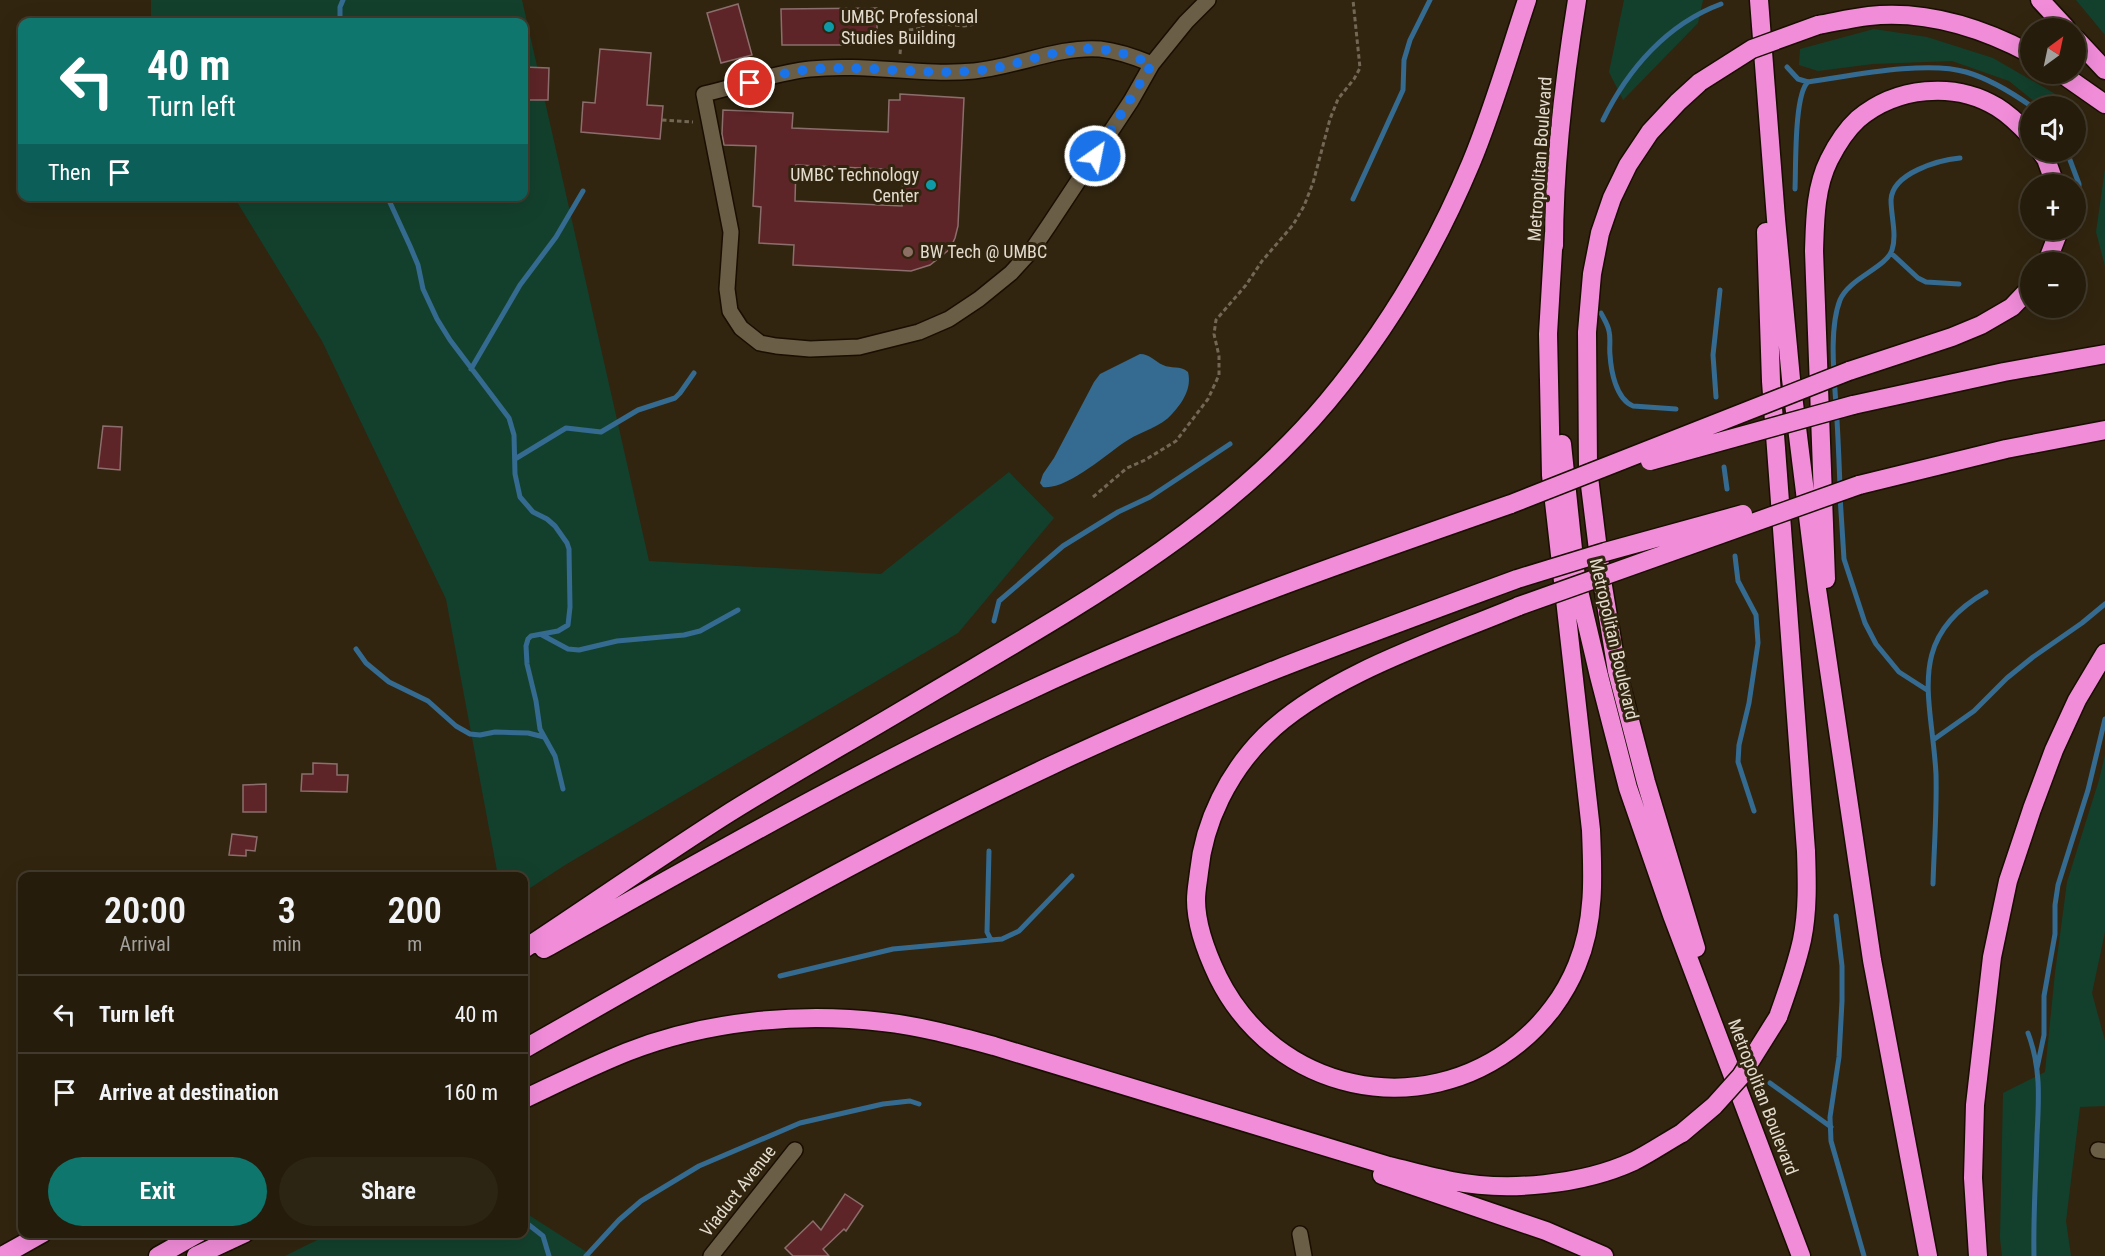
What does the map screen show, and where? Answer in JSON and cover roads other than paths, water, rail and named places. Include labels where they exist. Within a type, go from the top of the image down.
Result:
[{"type":"highway","points":[[528,946],[722,818],[1115,582],[1179,538],[1242,488],[1291,441],[1327,402],[1393,313],[1419,269],[1471,162],[1527,0]]},
{"type":"highway","name":"Metropolitan Boulevard","points":[[1577,0],[1568,52],[1554,233],[1554,334],[1564,473],[1576,578],[1628,788],[1672,915],[1801,1256]]},
{"type":"highway","points":[[1759,0],[1791,380],[1840,754],[1872,960],[1928,1256]]},
{"type":"highway","points":[[528,1098],[628,1052],[683,1034],[742,1023],[836,1018],[884,1022],[937,1031],[994,1046],[1389,1166],[1454,1182],[1508,1187],[1547,1184],[1591,1176],[1633,1161],[1682,1133],[1714,1106],[1741,1076],[1778,1017],[1791,981],[1802,938],[1807,894],[1806,851],[1771,381],[1759,0]]},
{"type":"highway","points":[[2040,0],[2057,18]]},
{"type":"highway","points":[[1749,1119],[1646,782],[1617,671],[1601,574],[1588,469],[1587,332],[1592,274],[1600,233],[1612,198],[1638,150],[1663,117],[1700,82],[1752,49],[1818,25],[1871,16],[1917,18],[1971,28],[1995,36],[2020,48]]},
{"type":"highway","points":[[2086,50],[2105,70]]},
{"type":"highway","points":[[2076,84],[2105,104]]},
{"type":"highway","points":[[1840,754],[1827,589],[1814,251],[1819,190],[1828,162],[1841,140],[1858,120],[1880,104],[1903,96],[1954,91],[1996,106],[2020,126]]},
{"type":"highway","points":[[1554,233],[1548,334],[1551,475],[1591,830],[1593,885],[1588,931],[1577,966],[1556,1004],[1530,1034],[1500,1058],[1465,1076],[1420,1086],[1383,1089],[1339,1080],[1301,1065],[1272,1046],[1247,1022],[1227,994],[1211,964],[1201,934],[1196,902],[1199,867],[1207,829],[1220,797],[1239,767],[1265,736],[1292,713],[1330,689],[1387,660],[1520,606],[1859,485]]},
{"type":"highway","points":[[528,958],[753,831],[1028,691],[1289,582],[1511,504],[1849,371],[1952,337],[2012,307],[2020,299]]},
{"type":"highway","points":[[1511,504],[1674,454],[1853,405],[2004,372],[2105,354]]},
{"type":"highway","points":[[528,1047],[782,902],[914,831],[1051,765],[1310,655],[1517,579],[1616,549],[2006,449],[2105,430]]},
{"type":"highway","points":[[1978,1256],[1973,1178],[1975,1105],[1982,1028],[1992,957],[2008,881],[2054,750],[2078,700],[2105,653]]},
{"type":"highway","points":[[1222,1117],[1546,1231],[1604,1256]]},
{"type":"highway","points":[[2,1256],[34,1238]]},
{"type":"highway","points":[[158,1256],[190,1238]]},
{"type":"highway","points":[[196,1256],[234,1238]]},
{"type":"street","points":[[1152,64],[1126,54],[1099,49],[1071,51],[1003,67],[973,71],[810,69],[704,94],[731,232],[727,289],[730,311],[741,328],[760,343],[810,349],[858,347],[919,332],[949,319],[1011,273],[1032,249],[1131,101],[1152,64],[1186,22],[1208,0]]},
{"type":"street","name":"Viaduct Avenue","points":[[711,1256],[795,1150]]},
{"type":"street","points":[[1300,1234],[1304,1256]]},
{"type":"water","points":[[1140,354],[1149,356],[1166,366],[1188,372],[1188,389],[1180,405],[1168,418],[1128,440],[1075,477],[1064,483],[1043,487],[1040,483],[1043,474],[1054,458],[1094,382],[1100,374]]},
{"type":"waterway","points":[[340,18],[340,7],[343,0]]},
{"type":"waterway","points":[[1353,199],[1403,90],[1404,60],[1410,40],[1430,0]]},
{"type":"waterway","points":[[1603,120],[1624,83],[1651,50],[1683,23],[1721,4]]},
{"type":"waterway","points":[[1787,67],[1798,79],[1808,82],[1888,70],[1949,69],[1983,78],[2020,99]]},
{"type":"waterway","points":[[1795,189],[1798,116],[1803,89],[1808,82]]},
{"type":"waterway","points":[[1840,487],[1833,352],[1834,324],[1840,300],[1851,285],[1883,262],[1892,250],[1894,232],[1891,200],[1893,191],[1899,182],[1929,165],[1960,158]]},
{"type":"waterway","points":[[2071,162],[2075,174]]},
{"type":"waterway","points":[[471,369],[520,285],[556,237],[583,191]]},
{"type":"waterway","points":[[389,201],[418,265],[423,289],[437,319],[450,340],[509,418],[514,435],[515,474],[520,497],[533,512],[555,526],[569,549],[568,625],[558,631],[531,636],[526,646],[527,664],[540,729],[555,756],[563,789]]},
{"type":"waterway","points":[[1891,253],[1918,278],[1926,282],[1959,284]]},
{"type":"waterway","points":[[1716,397],[1713,355],[1720,290]]},
{"type":"waterway","points":[[1601,313],[1609,331],[1613,376],[1622,397],[1633,406],[1676,409]]},
{"type":"waterway","points":[[515,459],[566,428],[601,432],[638,410],[675,398],[694,373]]},
{"type":"waterway","points":[[994,621],[999,601],[1063,546],[1118,512],[1150,497],[1230,444]]},
{"type":"waterway","points":[[1724,467],[1727,489]]},
{"type":"waterway","points":[[1840,496],[1844,559],[1865,623],[1876,644],[1899,672],[1927,690]]},
{"type":"waterway","points":[[1735,556],[1738,581],[1756,615],[1758,643],[1749,703],[1739,745],[1738,762],[1754,811]]},
{"type":"waterway","points":[[1933,884],[1936,774],[1928,695],[1929,672],[1933,650],[1943,630],[1960,610],[1986,592]]},
{"type":"waterway","points":[[1933,740],[1974,711],[2007,678],[2033,657],[2105,604]]},
{"type":"waterway","points":[[542,635],[568,649],[579,650],[617,641],[684,635],[700,631],[738,610]]},
{"type":"waterway","points":[[356,649],[366,663],[389,682],[428,701],[456,726],[470,734],[528,733],[544,737]]},
{"type":"waterway","points":[[2037,1068],[2044,1035],[2044,996],[2055,934],[2058,885],[2088,790],[2105,719]]},
{"type":"waterway","points":[[989,851],[987,932],[991,940]]},
{"type":"waterway","points":[[780,976],[893,949],[1002,939],[1019,931],[1072,876]]},
{"type":"waterway","points":[[1836,916],[1842,966],[1842,1001],[1839,1057],[1830,1117],[1831,1141],[1864,1256]]},
{"type":"waterway","points":[[2028,1033],[2035,1058],[2038,1083],[2034,1256]]},
{"type":"waterway","points":[[1770,1083],[1831,1127]]},
{"type":"waterway","points":[[586,1256],[619,1220],[641,1201],[699,1166],[800,1123],[883,1104],[910,1101],[919,1104]]},
{"type":"waterway","points":[[528,1224],[543,1236],[549,1256]]},
{"type":"place","name":"UMBC Professional Studies Building","points":[[829,27]]},
{"type":"place","name":"UMBC Technology Center","points":[[931,185]]},
{"type":"place","name":"BW Tech @ UMBC","points":[[908,252]]}]
